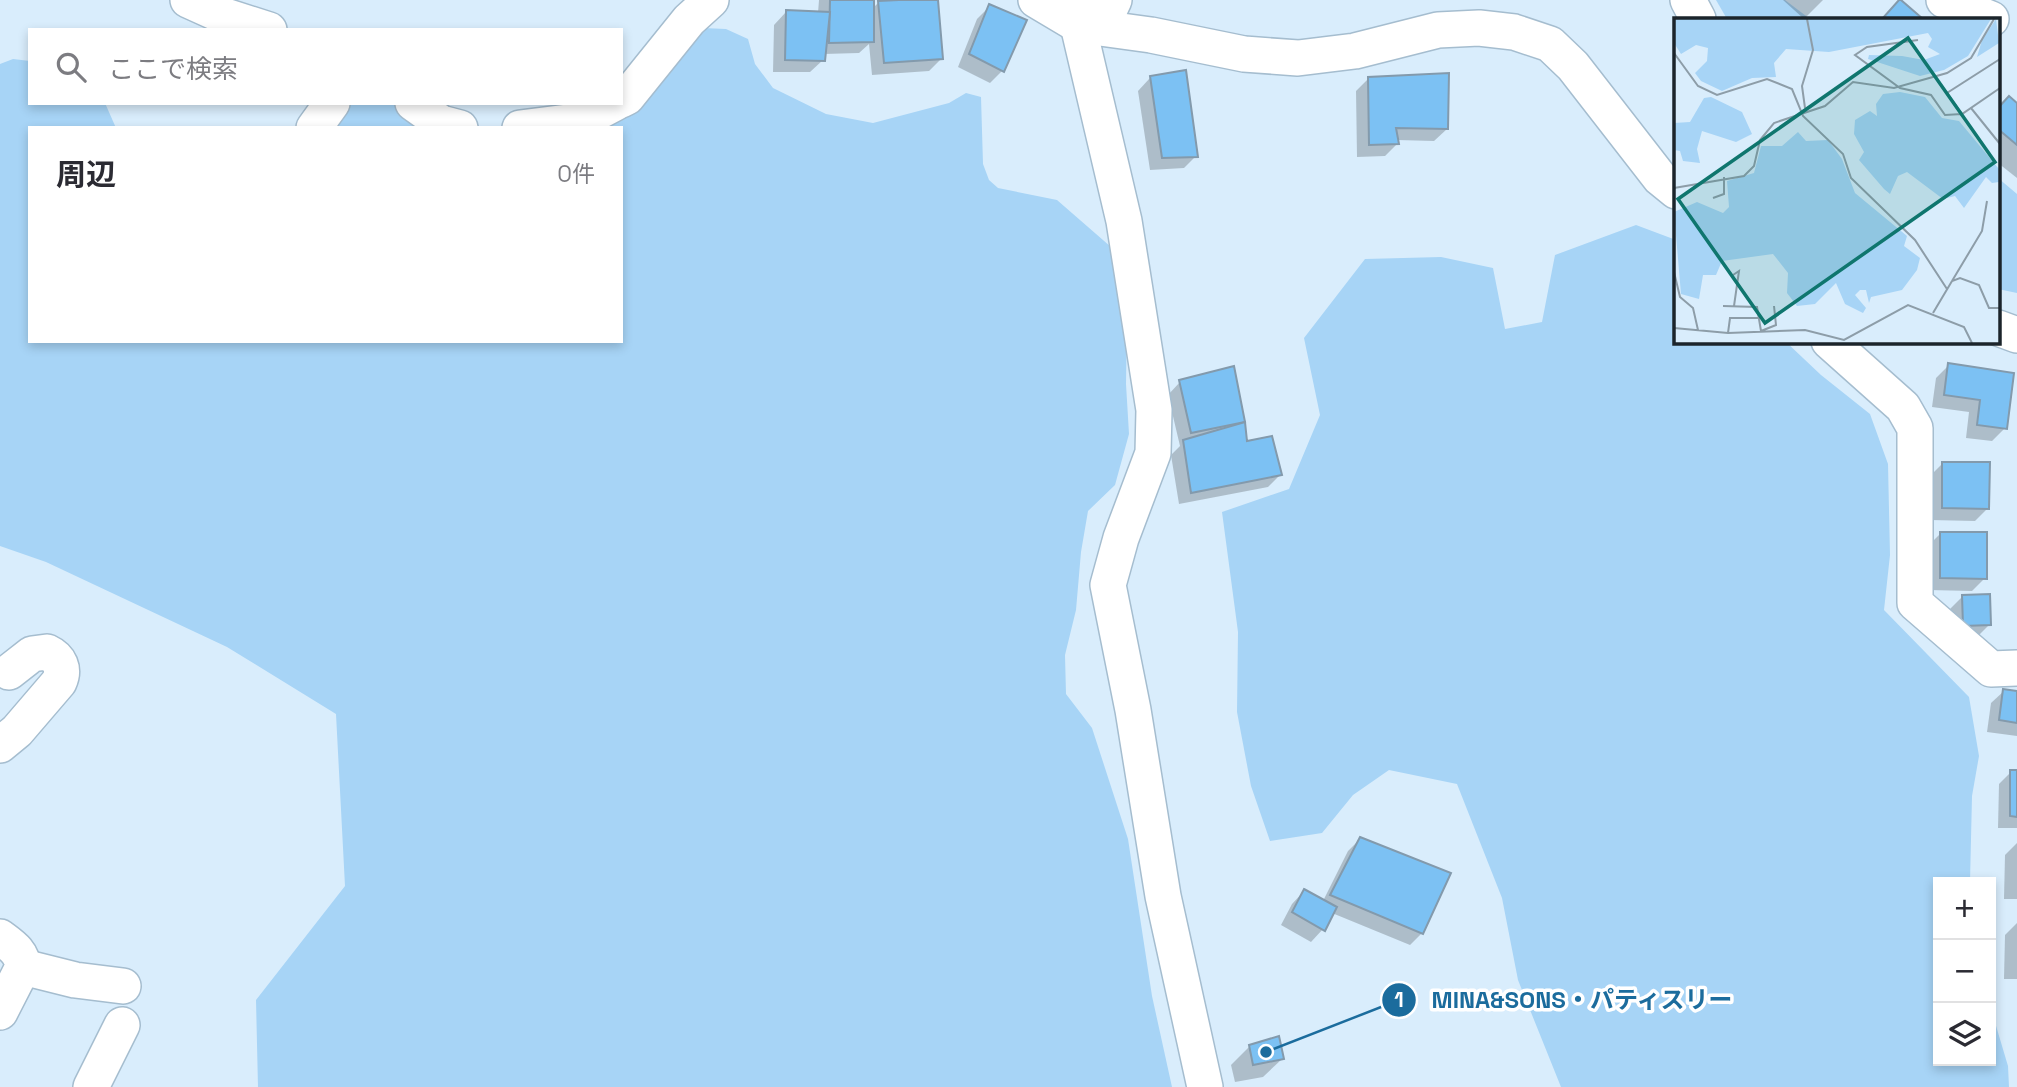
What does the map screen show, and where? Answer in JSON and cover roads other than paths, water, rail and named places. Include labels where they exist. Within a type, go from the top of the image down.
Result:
[{"type":"street","points":[[188,0],[245,17]]},
{"type":"street","points":[[623,99],[689,20],[711,0]]},
{"type":"street","points":[[1037,0],[1082,12],[1151,36],[1244,54],[1298,58],[1355,51],[1438,30],[1479,27],[1514,32],[1550,44],[1573,66],[1660,178],[1674,189]]},
{"type":"street","points":[[1082,12],[1108,13],[1114,0]]},
{"type":"street","points":[[1688,0],[1697,18]]},
{"type":"street","points":[[1944,0],[1989,18]]},
{"type":"street","points":[[1082,12],[1125,221],[1154,410],[1153,453],[1121,538],[1108,585],[1133,710],[1163,896],[1205,1087]]},
{"type":"street","points":[[2000,23],[2017,30]]},
{"type":"street","points":[[315,126],[331,105]]},
{"type":"street","points":[[416,105],[441,123],[452,126]]},
{"type":"street","points":[[536,126],[583,120],[611,105]]},
{"type":"street","points":[[2000,329],[2017,335]]},
{"type":"street","points":[[1831,343],[1903,408],[1914,428],[1915,603],[1991,669],[2017,668]]},
{"type":"street","points":[[0,745],[17,731],[62,675],[59,660],[47,652],[32,654],[9,673]]},
{"type":"street","points":[[0,937],[16,950],[22,959],[23,967],[0,1012]]},
{"type":"street","points":[[23,967],[75,980],[123,986]]},
{"type":"street","points":[[91,1087],[122,1025]]},
{"type":"place","name":"MINA&SONS・パティスリー","points":[[1266,1052]]}]
